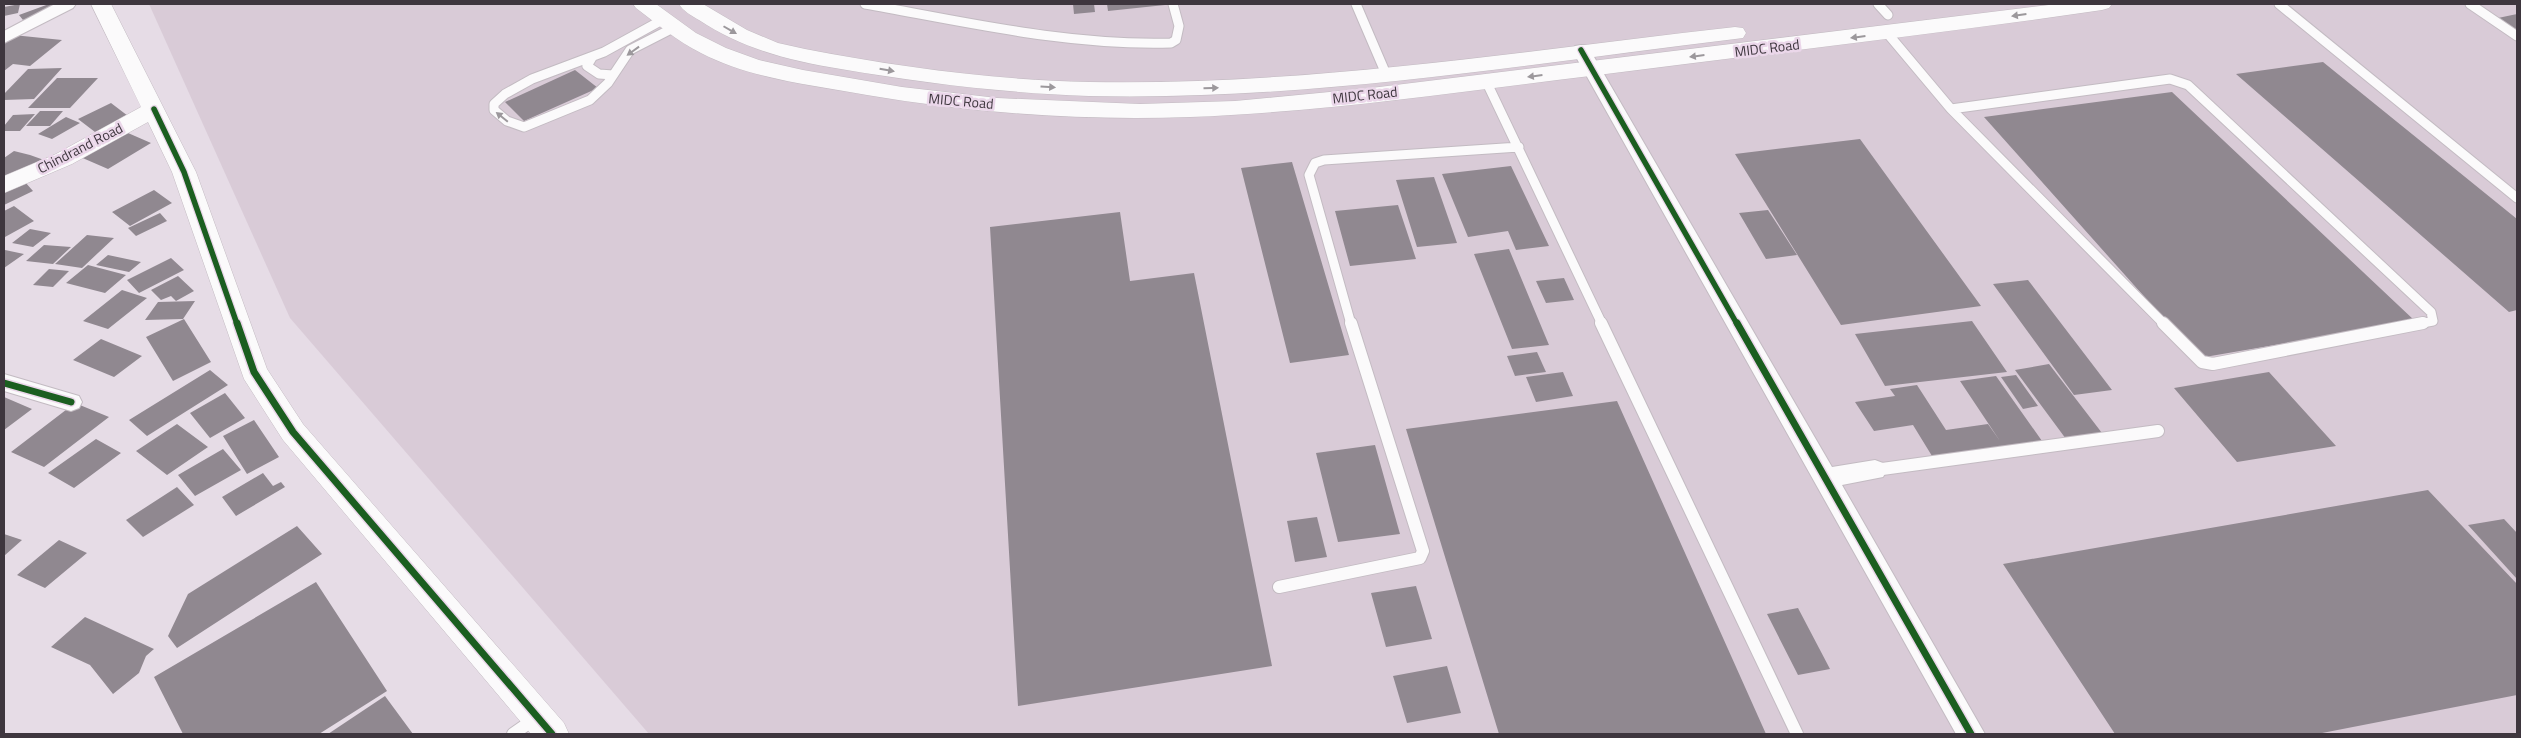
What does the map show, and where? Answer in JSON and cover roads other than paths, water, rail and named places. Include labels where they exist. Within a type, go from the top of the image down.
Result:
[{"type":"main road","points":[[101,4],[184,172],[254,372],[293,432],[545,726]]},
{"type":"main road","name":"MIDC Road","points":[[643,4],[669,23],[716,52],[792,75],[899,94],[1059,108],[1163,110],[1233,108],[1487,83],[1586,59]]},
{"type":"main road","name":"MIDC Road","points":[[689,4],[741,36],[775,47],[810,56],[912,75],[1065,88],[1164,90],[1230,87],[1586,59],[1965,4]]},
{"type":"main road","name":"MIDC Road","points":[[1885,17],[2102,4]]},
{"type":"main road","name":"Chindrand Road","points":[[4,185],[64,159],[154,109]]},
{"type":"street","points":[[4,38],[67,4]]},
{"type":"street","points":[[1586,59],[1823,478],[1971,734]]},
{"type":"street","points":[[4,383],[71,402]]},
{"type":"street","points":[[1823,478],[1875,470]]},
{"type":"lane","points":[[865,4],[1053,37],[1131,44],[1171,43],[1176,41],[1180,32],[1173,4]]},
{"type":"lane","points":[[1356,4],[1386,74]]},
{"type":"lane","points":[[2279,4],[2517,198]]},
{"type":"lane","points":[[2470,4],[2517,36]]},
{"type":"lane","points":[[1885,17],[1951,109],[2202,362],[2213,364],[2432,321],[2431,312],[2188,85],[2180,81],[2170,79],[1951,109]]},
{"type":"lane","points":[[669,23],[630,50],[601,91],[590,100],[533,124],[517,126],[494,110],[494,104],[501,97],[517,87],[669,23]]},
{"type":"lane","points":[[593,56],[587,66],[594,72],[604,76],[613,75]]},
{"type":"lane","points":[[1487,83],[1797,734]]},
{"type":"lane","points":[[1280,588],[1420,558],[1424,551],[1348,313],[1310,175],[1315,163],[1324,160],[1519,147]]},
{"type":"lane","points":[[1875,470],[2158,431]]},
{"type":"lane","points":[[513,734],[545,726]]}]
